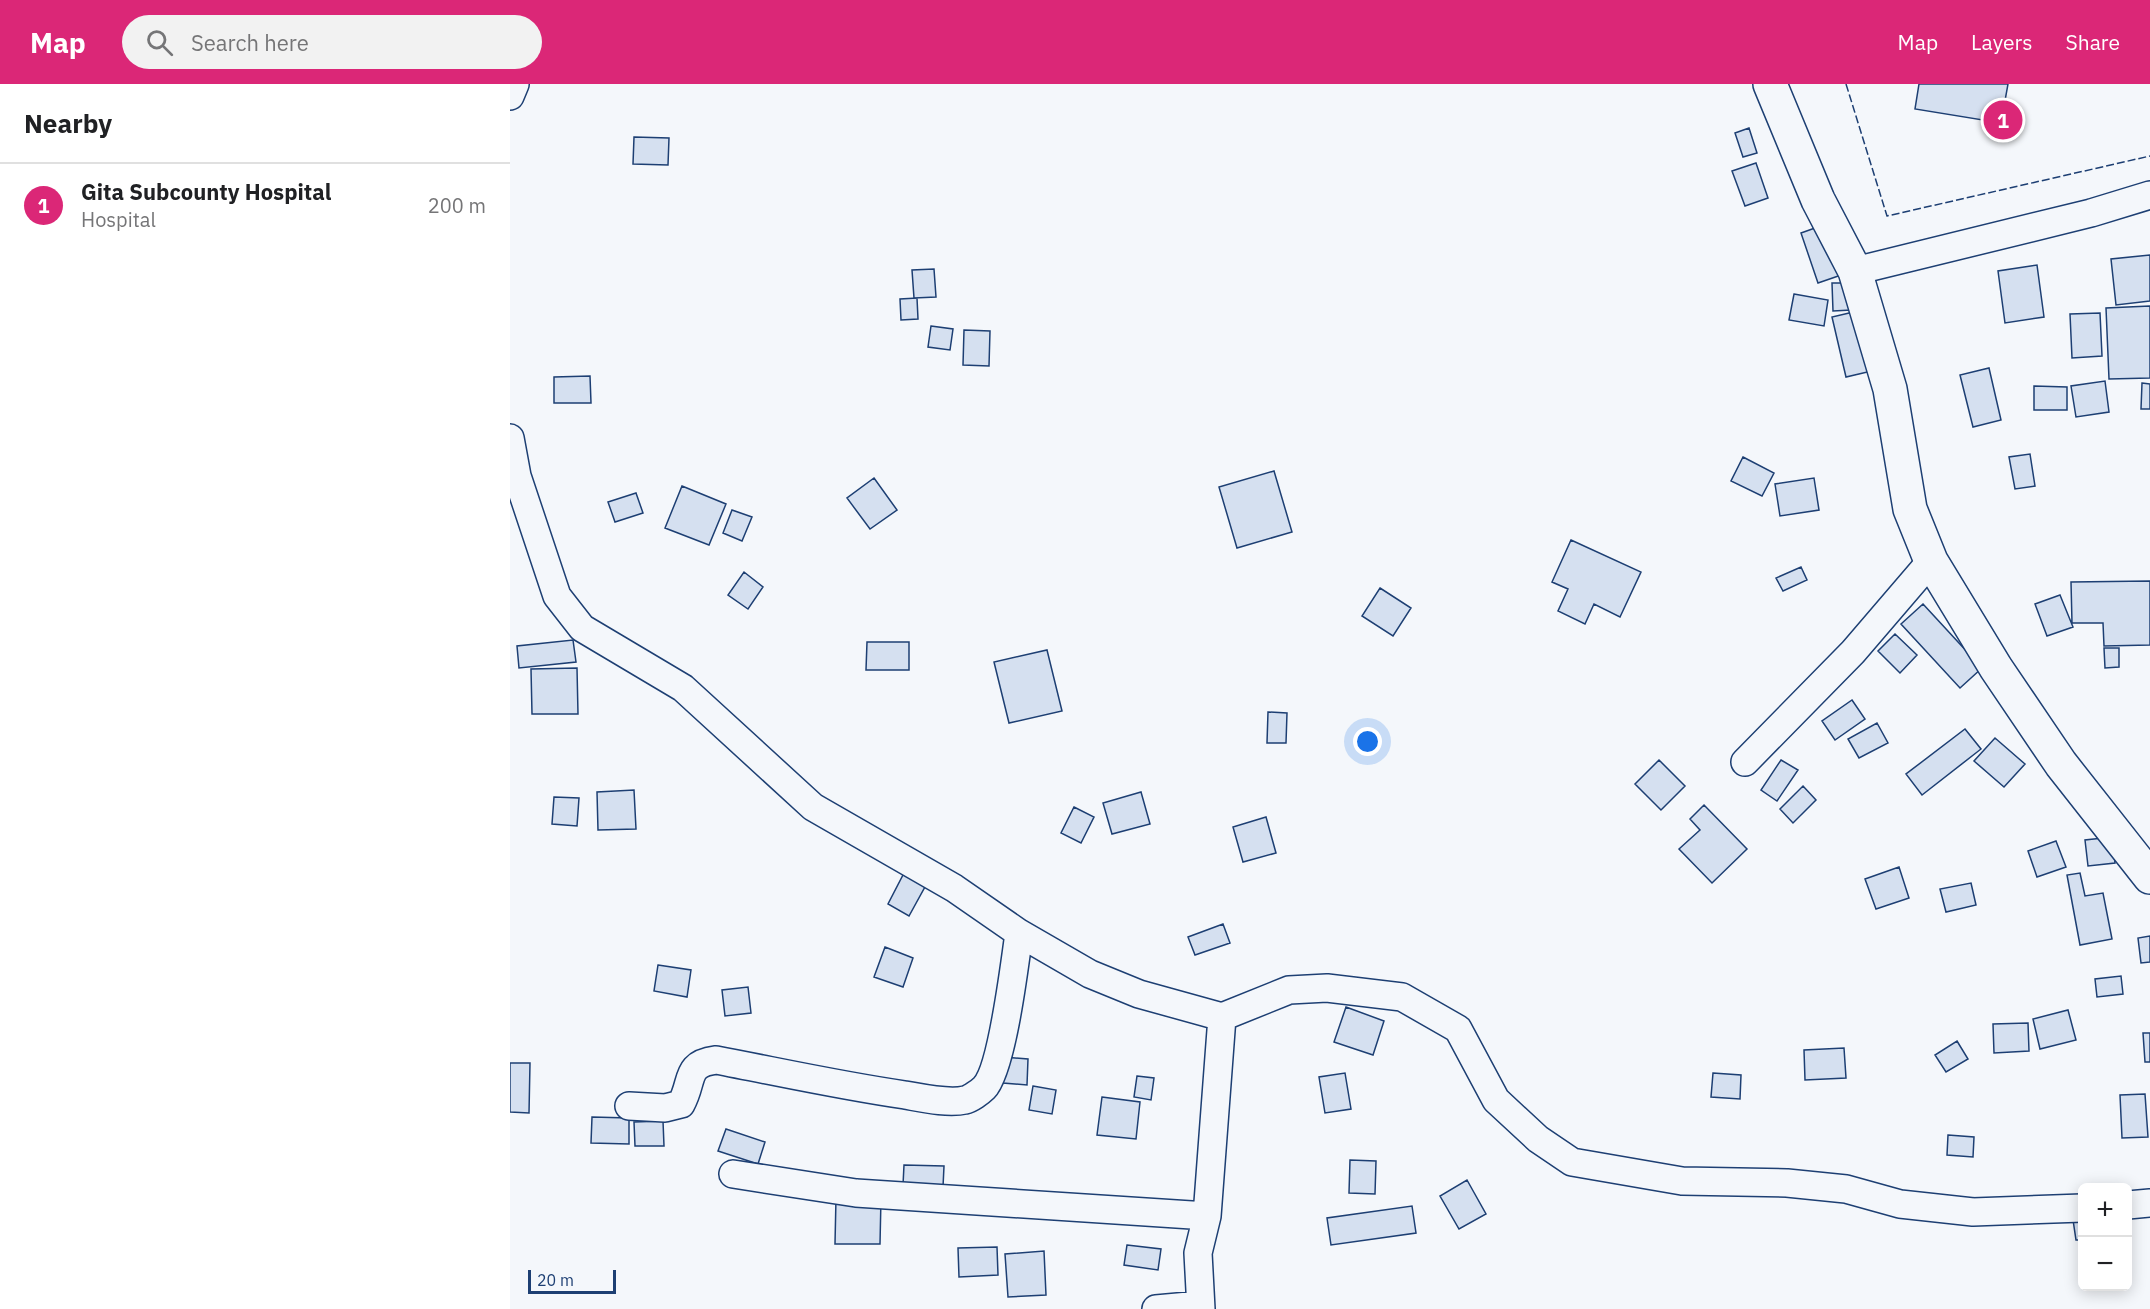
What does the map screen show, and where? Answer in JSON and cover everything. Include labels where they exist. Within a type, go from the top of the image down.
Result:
[{"type":"street","points":[[510,96],[515,84]]},
{"type":"street","points":[[1770,84],[1818,200],[1856,271],[1890,389],[1910,509],[1931,561],[1996,668],[2061,764],[2150,877]]},
{"type":"street","points":[[1856,271],[2091,213],[2150,195]]},
{"type":"street","points":[[510,438],[517,476],[557,596],[582,628],[683,688],[813,807],[954,888],[1019,933],[1090,974],[1138,994],[1222,1017],[1289,990],[1327,988],[1402,997],[1458,1029],[1496,1100],[1538,1139],[1572,1162],[1682,1181],[1787,1183],[1846,1189],[1900,1204],[1973,1212],[2078,1208]]},
{"type":"street","points":[[1745,762],[1854,652],[1931,561]]},
{"type":"street","points":[[629,1106],[664,1108],[681,1104],[687,1093],[691,1073],[702,1062],[716,1060],[886,1092],[938,1100],[966,1100],[985,1088],[998,1056],[1012,987],[1019,933]]},
{"type":"street","points":[[1156,1309],[1200,1307],[1198,1253],[1207,1216],[1222,1017]]},
{"type":"street","points":[[733,1174],[855,1193],[1207,1216]]},
{"type":"street","points":[[2132,1204],[2150,1203]]},
{"type":"building","points":[[1919,84],[2008,84],[2001,123],[1915,109]]},
{"type":"building","points":[[1749,128],[1757,153],[1743,157],[1735,133]]},
{"type":"building","points":[[634,137],[669,138],[668,165],[633,164]]},
{"type":"building","points":[[1756,163],[1768,198],[1745,206],[1732,171]]},
{"type":"building","points":[[1829,223],[1847,273],[1818,283],[1801,233]]},
{"type":"building","points":[[2150,255],[2150,301],[2116,305],[2111,259]]},
{"type":"building","points":[[2037,265],[2044,317],[2005,323],[1998,271]]},
{"type":"building","points":[[934,269],[936,297],[914,298],[912,270]]},
{"type":"building","points":[[1832,283],[1849,283],[1851,310],[1833,311]]},
{"type":"building","points":[[1794,294],[1828,300],[1824,326],[1789,320]]},
{"type":"building","points":[[917,298],[918,319],[901,320],[900,299]]},
{"type":"building","points":[[2150,306],[2150,378],[2109,379],[2106,308]]},
{"type":"building","points":[[1862,310],[1876,370],[1846,377],[1832,317]]},
{"type":"building","points":[[2100,313],[2102,356],[2072,358],[2070,314]]},
{"type":"building","points":[[931,326],[953,329],[950,350],[928,347]]},
{"type":"building","points":[[964,330],[990,331],[989,366],[963,365]]},
{"type":"building","points":[[1989,368],[2001,420],[1973,427],[1960,375]]},
{"type":"building","points":[[590,376],[591,403],[554,403],[554,377]]},
{"type":"building","points":[[2105,381],[2109,412],[2076,417],[2071,386]]},
{"type":"building","points":[[2142,383],[2150,384],[2150,409],[2141,409]]},
{"type":"building","points":[[2034,386],[2067,387],[2067,410],[2034,410]]},
{"type":"building","points":[[2030,454],[2035,486],[2015,489],[2009,457]]},
{"type":"building","points":[[1743,457],[1774,473],[1762,496],[1731,481]]},
{"type":"building","points":[[1274,471],[1292,532],[1237,548],[1219,487]]},
{"type":"building","points":[[874,478],[897,510],[870,529],[847,498]]},
{"type":"building","points":[[1814,478],[1819,510],[1780,516],[1775,484]]},
{"type":"building","points":[[682,486],[726,504],[709,545],[665,528]]},
{"type":"building","points":[[636,493],[643,513],[615,522],[608,502]]},
{"type":"building","points":[[732,510],[752,517],[742,541],[723,533]]},
{"type":"building","points":[[1571,540],[1641,572],[1620,617],[1594,604],[1585,624],[1558,611],[1568,589],[1552,582]]},
{"type":"building","points":[[1801,567],[1807,580],[1783,591],[1776,578]]},
{"type":"building","points":[[744,572],[763,587],[748,609],[728,595]]},
{"type":"building","points":[[2150,581],[2150,645],[2104,646],[2103,623],[2072,623],[2071,582]]},
{"type":"building","points":[[1380,588],[1411,608],[1393,636],[1362,616]]},
{"type":"building","points":[[2060,595],[2073,627],[2047,636],[2035,604]]},
{"type":"building","points":[[1923,604],[1982,668],[1960,688],[1901,624]]},
{"type":"building","points":[[1895,634],[1917,655],[1900,673],[1878,651]]},
{"type":"building","points":[[573,640],[576,662],[519,668],[517,646]]},
{"type":"building","points":[[867,642],[909,642],[909,670],[866,670]]},
{"type":"building","points":[[2104,648],[2119,648],[2119,667],[2105,668]]},
{"type":"building","points":[[1047,650],[1062,711],[1009,723],[994,662]]},
{"type":"building","points":[[577,668],[578,714],[532,714],[531,669]]},
{"type":"building","points":[[1852,700],[1865,719],[1835,740],[1822,721]]},
{"type":"building","points":[[1268,712],[1287,713],[1286,743],[1267,743]]},
{"type":"building","points":[[1877,723],[1888,743],[1859,758],[1848,739]]},
{"type":"building","points":[[1965,729],[1981,749],[1922,795],[1906,774]]},
{"type":"building","points":[[1995,738],[2025,764],[2004,787],[1974,761]]},
{"type":"building","points":[[1659,760],[1685,786],[1661,810],[1635,784]]},
{"type":"building","points":[[1781,760],[1798,770],[1777,801],[1761,790]]},
{"type":"building","points":[[1803,786],[1816,800],[1793,823],[1780,809]]},
{"type":"building","points":[[634,790],[636,829],[598,830],[597,792]]},
{"type":"building","points":[[1141,792],[1150,824],[1112,834],[1103,803]]},
{"type":"building","points":[[554,797],[579,798],[577,826],[552,824]]},
{"type":"building","points":[[1704,805],[1747,849],[1712,883],[1679,849],[1700,830],[1690,819]]},
{"type":"building","points":[[1074,807],[1094,817],[1081,843],[1061,833]]},
{"type":"building","points":[[1266,817],[1276,853],[1243,862],[1233,827]]},
{"type":"building","points":[[2112,837],[2115,863],[2088,866],[2085,840]]},
{"type":"building","points":[[2056,841],[2066,867],[2037,877],[2028,851]]},
{"type":"building","points":[[1899,867],[1909,898],[1876,909],[1865,879]]},
{"type":"building","points":[[904,873],[926,885],[909,916],[888,904]]},
{"type":"building","points":[[2080,873],[2085,896],[2103,893],[2112,939],[2080,945],[2067,875]]},
{"type":"building","points":[[1971,883],[1976,905],[1946,912],[1940,889]]},
{"type":"building","points":[[1223,924],[1230,943],[1195,955],[1188,937]]},
{"type":"building","points":[[2150,936],[2150,962],[2141,963],[2138,938]]},
{"type":"building","points":[[885,947],[913,958],[903,987],[874,977]]},
{"type":"building","points":[[658,965],[691,970],[687,997],[654,991]]},
{"type":"building","points":[[2121,976],[2123,994],[2097,997],[2095,979]]},
{"type":"building","points":[[748,987],[751,1013],[725,1016],[722,990]]},
{"type":"building","points":[[1346,1007],[1384,1021],[1373,1055],[1334,1042]]},
{"type":"building","points":[[2068,1010],[2076,1040],[2040,1049],[2033,1019]]},
{"type":"building","points":[[2028,1023],[2029,1051],[1994,1053],[1993,1024]]},
{"type":"building","points":[[2143,1033],[2150,1033],[2150,1062],[2145,1062]]},
{"type":"building","points":[[1957,1041],[1968,1059],[1946,1072],[1935,1055]]},
{"type":"building","points":[[1844,1048],[1846,1078],[1805,1080],[1804,1050]]},
{"type":"building","points":[[1004,1057],[1028,1059],[1027,1085],[1003,1083]]},
{"type":"building","points":[[510,1063],[530,1063],[529,1113],[510,1112]]},
{"type":"building","points":[[1345,1073],[1351,1109],[1325,1113],[1319,1077]]},
{"type":"building","points":[[1713,1073],[1741,1075],[1740,1099],[1711,1097]]},
{"type":"building","points":[[1137,1076],[1154,1078],[1151,1100],[1134,1097]]},
{"type":"building","points":[[1033,1086],[1056,1090],[1052,1114],[1029,1110]]},
{"type":"building","points":[[2145,1094],[2148,1137],[2122,1138],[2120,1095]]},
{"type":"building","points":[[1102,1097],[1140,1102],[1136,1139],[1097,1135]]},
{"type":"building","points":[[592,1117],[629,1118],[629,1144],[591,1143]]},
{"type":"building","points":[[663,1121],[664,1146],[635,1146],[634,1122]]},
{"type":"building","points":[[726,1129],[765,1142],[758,1164],[718,1151]]},
{"type":"building","points":[[1948,1135],[1974,1137],[1973,1157],[1947,1155]]},
{"type":"building","points":[[1350,1160],[1376,1161],[1375,1194],[1349,1193]]},
{"type":"building","points":[[904,1165],[944,1166],[943,1187],[903,1185]]},
{"type":"building","points":[[1467,1180],[1486,1214],[1459,1229],[1440,1196]]},
{"type":"building","points":[[836,1198],[881,1198],[880,1244],[835,1244]]},
{"type":"building","points":[[1412,1206],[1416,1233],[1331,1245],[1327,1218]]},
{"type":"building","points":[[2078,1212],[2078,1240],[2076,1240],[2072,1213]]},
{"type":"building","points":[[1127,1245],[1161,1249],[1158,1270],[1124,1265]]},
{"type":"building","points":[[997,1247],[998,1275],[959,1277],[958,1248]]},
{"type":"building","points":[[1044,1251],[1046,1295],[1008,1297],[1005,1254]]},
{"type":"fence","points":[[1846,84],[1887,216],[2150,156]]},
{"type":"place","name":"Gita Subcounty Hospital","points":[[2003,120]]}]
